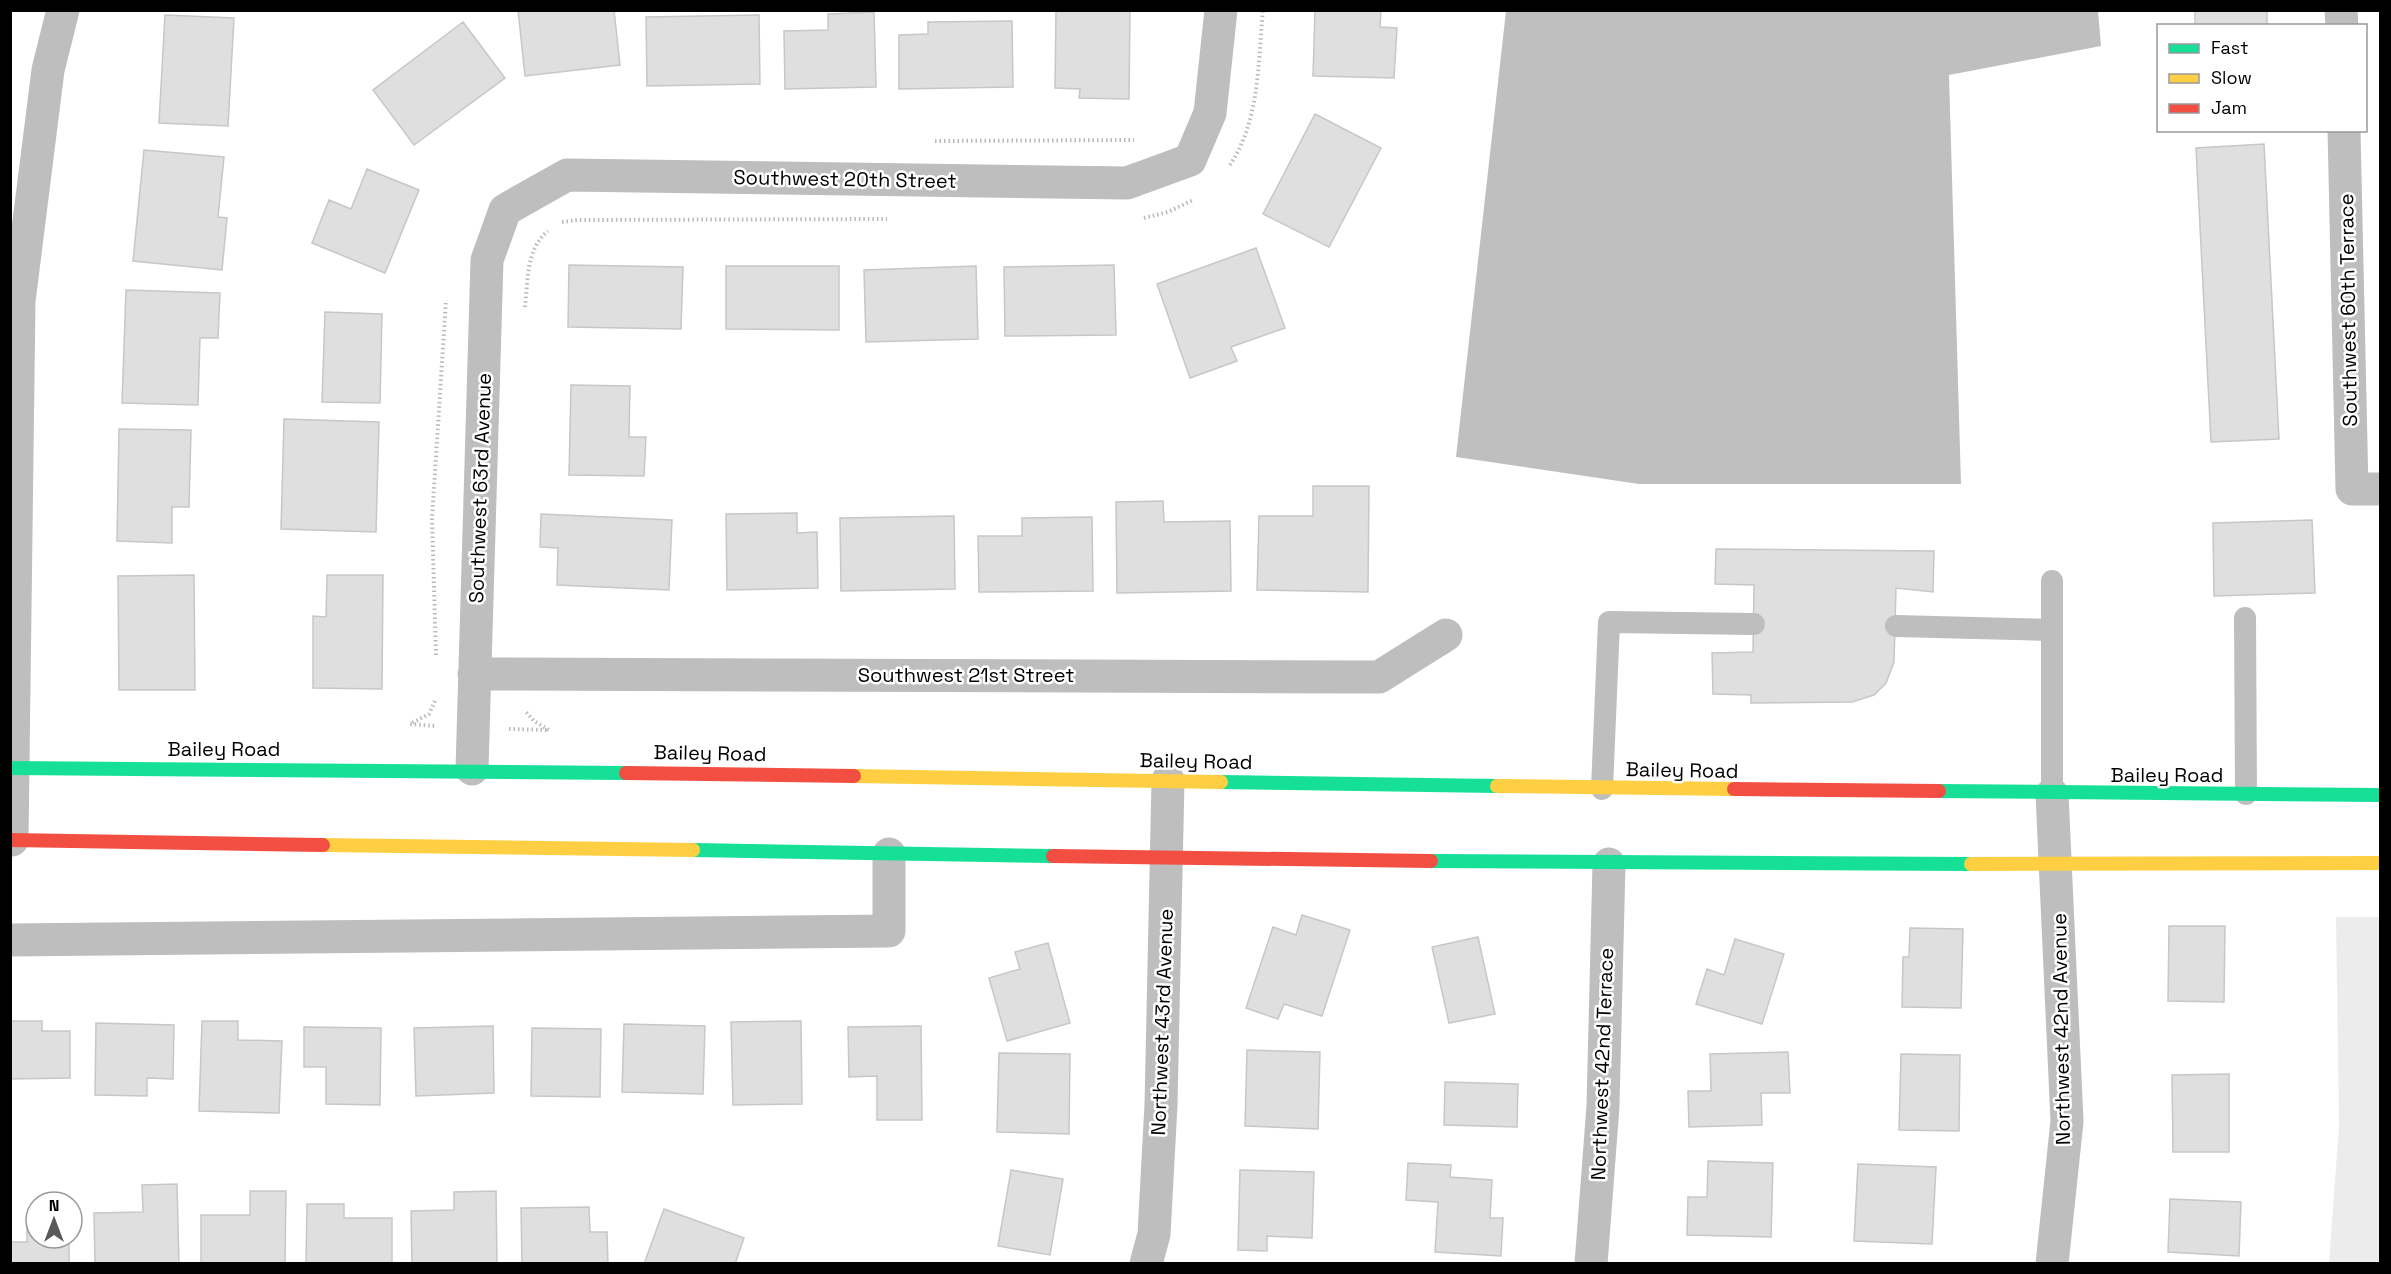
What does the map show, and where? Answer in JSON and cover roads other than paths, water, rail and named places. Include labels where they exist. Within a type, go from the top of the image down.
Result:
[{"type":"street","points":[[63,10],[48,70],[19,301],[11,840],[466,845],[889,854],[1609,864],[2380,862]]},
{"type":"street","name":"Southwest 20th Street","points":[[505,210],[567,175],[1127,183],[1190,160],[1210,113],[1221,10]]},
{"type":"street","name":"Southwest 60th Terrace","points":[[2344,132],[2366,489]]},
{"type":"street","name":"Southwest 63rd Avenue","points":[[472,769],[487,260],[505,210]]},
{"type":"street","name":"Southwest 21st Street","points":[[474,674],[1379,677],[1446,635]]},
{"type":"street","name":"Bailey Road","points":[[12,768],[472,769],[1602,789],[2380,795]]},
{"type":"street","name":"Northwest 43rd Avenue","points":[[1146,1263],[1155,1223],[1161,1105],[1168,780]]},
{"type":"street","name":"Northwest 42nd Avenue","points":[[2052,794],[2057,862],[2067,1121],[2052,1263]]},
{"type":"street","points":[[10,940],[889,931],[889,854]]},
{"type":"street","name":"Northwest 42nd Terrace","points":[[1591,1263],[1604,1106],[1609,864]]},
{"type":"lane","points":[[2052,581],[2052,794]]},
{"type":"lane","points":[[2245,618],[2246,795]]},
{"type":"lane","points":[[1602,789],[1609,622],[1754,624]]},
{"type":"lane","points":[[1896,626],[2052,630]]}]
